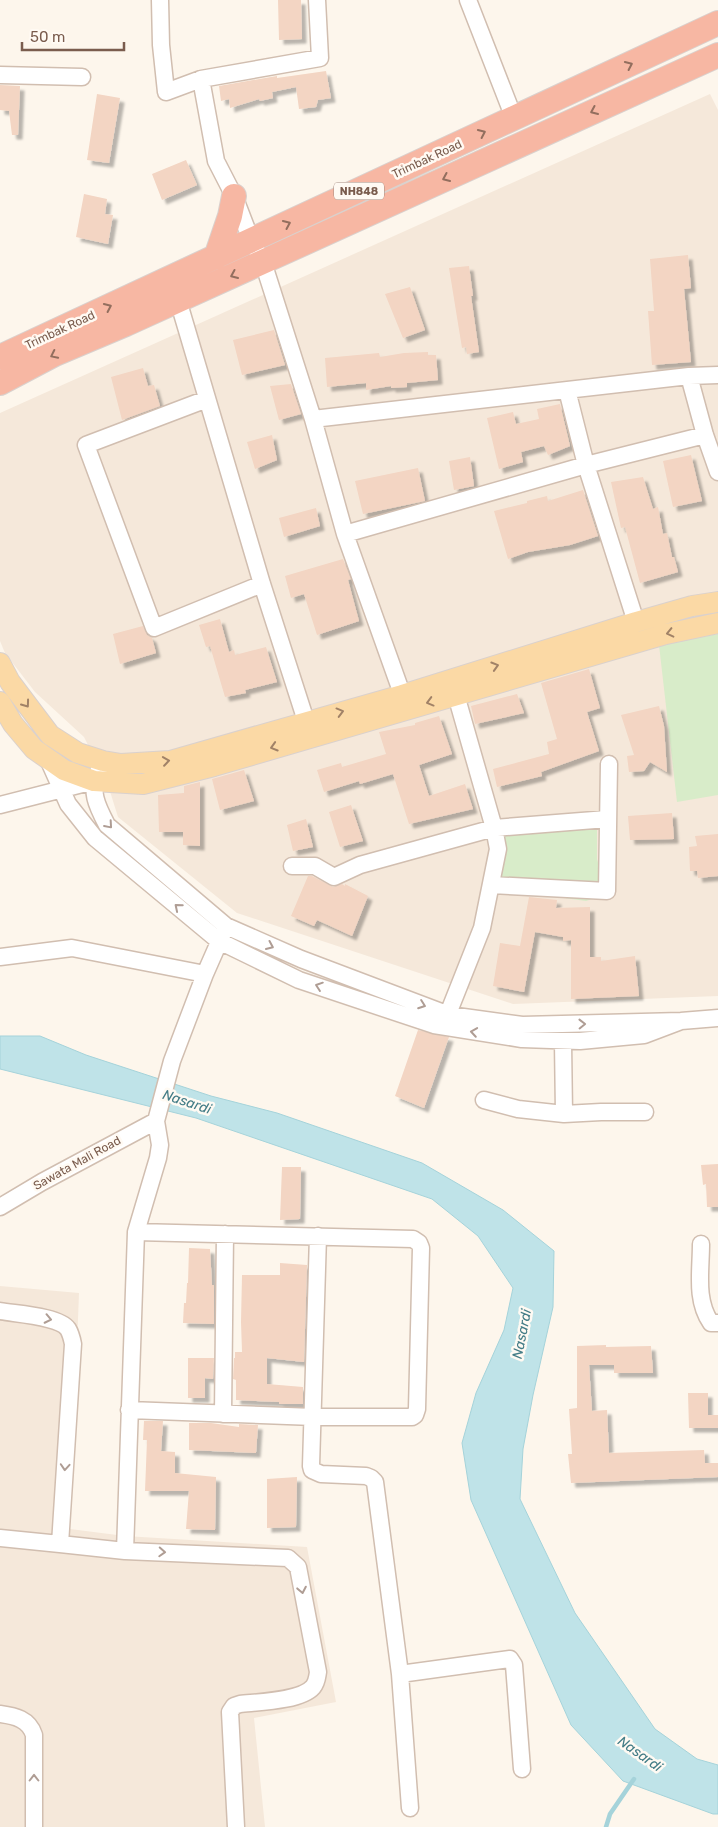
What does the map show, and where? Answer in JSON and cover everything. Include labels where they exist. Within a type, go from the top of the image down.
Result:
[{"type":"highway","name":"Trimbak Road","points":[[0,357],[718,23]]},
{"type":"highway","name":"Trimbak Road","points":[[0,383],[55,354],[263,262],[718,55]]},
{"type":"highway","points":[[216,257],[230,216],[234,196]]},
{"type":"main road","points":[[0,702],[13,724],[34,749],[64,770],[94,781],[143,784],[214,766],[636,622],[692,606],[718,602]]},
{"type":"main road","points":[[0,663],[10,682],[50,735],[78,753],[103,761],[121,764],[170,762],[306,721],[405,702],[456,695],[666,634],[718,624]]},
{"type":"street","points":[[160,0],[161,45],[166,92],[201,79],[320,58],[317,0]]},
{"type":"street","points":[[468,0],[514,118]]},
{"type":"street","points":[[0,75],[82,77]]},
{"type":"street","points":[[201,79],[216,161],[234,196],[251,240],[263,262],[312,419],[345,534],[405,702]]},
{"type":"street","points":[[178,300],[262,584],[306,721]]},
{"type":"street","points":[[312,419],[689,376],[718,375]]},
{"type":"street","points":[[689,376],[705,435],[718,472]]},
{"type":"street","points":[[567,390],[586,465],[636,622]]},
{"type":"street","points":[[207,399],[86,445],[154,628],[262,584]]},
{"type":"street","points":[[345,534],[586,465],[705,435]]},
{"type":"street","points":[[446,1021],[482,928],[498,849],[494,828],[456,695]]},
{"type":"street","points":[[48,759],[68,804],[95,838],[219,941],[299,980],[446,1021],[522,1039],[563,1042],[644,1035],[681,1022]]},
{"type":"street","points":[[103,761],[94,781],[96,806],[107,825],[226,926],[446,1021],[522,1025],[681,1022],[718,1018]]},
{"type":"street","points":[[490,885],[607,891],[609,764]]},
{"type":"street","points":[[0,805],[94,781]]},
{"type":"street","points":[[292,866],[315,866],[334,877],[360,865],[494,828],[607,819]]},
{"type":"street","points":[[125,1551],[136,1232],[158,1158],[160,1145],[156,1121],[172,1061],[205,974],[226,926]]},
{"type":"street","points":[[0,957],[72,948],[205,974]]},
{"type":"street","points":[[563,1042],[564,1114]]},
{"type":"street","points":[[484,1100],[518,1109],[564,1114],[645,1112]]},
{"type":"street","name":"Sawata Mali Road","points":[[0,1207],[42,1182],[156,1121]]},
{"type":"street","points":[[129,1410],[314,1417],[412,1417],[417,1412],[421,1248],[419,1243],[413,1238],[136,1232]]},
{"type":"street","points":[[223,1414],[225,1234]]},
{"type":"street","points":[[318,1236],[312,1470],[321,1474],[366,1476],[372,1478],[375,1482],[400,1674],[410,1808]]},
{"type":"street","points":[[701,1244],[700,1299],[705,1315],[710,1323],[718,1323]]},
{"type":"street","points":[[0,1312],[52,1320],[68,1328],[71,1335],[73,1344],[60,1544]]},
{"type":"street","points":[[0,1538],[125,1551],[288,1558],[298,1567],[318,1672],[316,1682],[312,1688],[298,1696],[240,1704],[234,1706],[230,1712],[236,1827]]},
{"type":"street","points":[[400,1674],[510,1659],[514,1665],[522,1769]]},
{"type":"street","points":[[0,1714],[23,1720],[31,1727],[34,1735],[34,1827]]},
{"type":"shaded area","points":[[710,94],[718,110],[718,996],[513,1004],[237,913],[118,817],[108,785],[84,737],[35,692],[5,653],[0,641],[0,413]]},
{"type":"shaded area","points":[[0,1286],[79,1293],[70,1529],[125,1536],[307,1547],[336,1702],[254,1718],[265,1827],[0,1827]]},
{"type":"green space","points":[[718,634],[718,795],[677,802],[659,645]]},
{"type":"green space","points":[[597,824],[597,859],[607,894],[586,901],[513,891],[497,876],[506,829]]},
{"type":"water","name":"Nasardi","points":[[0,1036],[40,1036],[86,1055],[211,1096],[277,1113],[422,1163],[503,1210],[554,1251],[553,1307],[523,1449],[520,1499],[575,1613],[655,1729],[697,1759],[718,1765],[718,1814],[713,1814],[623,1781],[571,1725],[471,1500],[462,1443],[476,1393],[504,1330],[513,1288],[478,1236],[432,1199],[196,1118],[0,1069]]},
{"type":"building","points":[[278,0],[301,0],[302,39],[279,40]]},
{"type":"building","points":[[326,71],[331,98],[318,100],[316,107],[299,109],[296,87],[272,92],[273,98],[260,101],[259,99],[230,108],[229,99],[221,101],[219,86],[277,76],[277,78]]},
{"type":"building","points":[[0,85],[20,86],[18,135],[12,135],[9,111],[0,110]]},
{"type":"building","points":[[97,94],[120,98],[109,163],[87,160]]},
{"type":"building","points":[[186,160],[197,185],[162,200],[152,174]]},
{"type":"building","points":[[84,194],[107,199],[105,214],[113,215],[108,244],[76,237]]},
{"type":"building","points":[[688,255],[691,288],[684,289],[691,362],[652,365],[648,311],[654,311],[650,259]]},
{"type":"building","points":[[469,266],[479,352],[467,354],[466,347],[462,348],[449,268]]},
{"type":"building","points":[[410,287],[425,330],[403,338],[385,294]]},
{"type":"building","points":[[274,330],[285,365],[242,375],[233,340]]},
{"type":"building","points":[[428,352],[428,355],[436,355],[438,380],[407,383],[407,387],[391,388],[391,386],[366,390],[366,383],[327,387],[325,358],[379,353],[380,357]]},
{"type":"building","points":[[143,368],[148,386],[154,385],[160,406],[122,420],[111,377]]},
{"type":"building","points":[[291,384],[301,414],[279,420],[270,386]]},
{"type":"building","points":[[560,404],[570,446],[548,455],[544,446],[521,452],[523,462],[499,469],[487,418],[513,412],[516,424],[539,419],[537,409]]},
{"type":"building","points":[[272,435],[277,460],[255,469],[247,442]]},
{"type":"building","points":[[691,455],[702,501],[673,507],[663,461]]},
{"type":"building","points":[[470,457],[474,486],[454,490],[449,461]]},
{"type":"building","points":[[418,468],[425,501],[363,514],[355,481]]},
{"type":"building","points":[[643,477],[653,509],[658,507],[663,534],[667,533],[672,557],[674,557],[678,572],[640,583],[625,527],[621,528],[611,482]]},
{"type":"building","points":[[583,490],[598,536],[570,545],[528,552],[508,559],[494,511],[547,496],[548,501]]},
{"type":"building","points":[[316,508],[320,526],[284,537],[279,518]]},
{"type":"building","points":[[343,559],[351,579],[348,580],[359,621],[317,635],[304,594],[291,598],[285,576]]},
{"type":"building","points":[[220,619],[229,652],[234,650],[235,655],[266,647],[277,682],[245,690],[246,693],[225,697],[210,646],[206,647],[199,625]]},
{"type":"building","points":[[143,626],[147,635],[152,638],[156,653],[120,664],[113,634]]},
{"type":"building","points":[[589,669],[600,708],[587,712],[599,751],[541,772],[542,776],[497,787],[493,769],[549,754],[547,742],[557,739],[541,683]]},
{"type":"building","points":[[517,694],[524,713],[475,724],[471,706]]},
{"type":"building","points":[[659,706],[664,726],[667,772],[650,762],[644,771],[629,772],[627,756],[634,755],[621,715]]},
{"type":"building","points":[[439,716],[452,754],[419,765],[429,796],[465,784],[473,809],[409,824],[393,774],[360,784],[359,781],[324,792],[317,770],[341,763],[342,767],[386,754],[379,732],[415,725],[415,723]]},
{"type":"building","points":[[244,770],[254,801],[220,810],[212,779]]},
{"type":"building","points":[[200,782],[200,846],[183,845],[183,832],[159,832],[158,795],[184,793],[184,786]]},
{"type":"building","points":[[351,805],[363,841],[340,847],[329,812]]},
{"type":"building","points":[[672,813],[674,839],[630,840],[628,816]]},
{"type":"building","points":[[306,819],[313,847],[293,851],[287,825]]},
{"type":"building","points":[[718,834],[718,876],[698,878],[697,871],[690,871],[689,847],[697,846],[695,836]]},
{"type":"building","points":[[308,876],[312,876],[333,887],[342,884],[345,886],[345,884],[368,896],[352,936],[317,920],[314,926],[291,916]]},
{"type":"building","points":[[529,897],[557,900],[556,908],[590,907],[590,957],[601,957],[601,961],[635,956],[639,996],[571,999],[571,940],[563,941],[563,937],[535,932],[524,992],[493,986],[500,943],[520,946]]},
{"type":"building","points":[[418,1030],[449,1037],[424,1108],[395,1096]]},
{"type":"building","points":[[718,1164],[718,1207],[707,1207],[706,1184],[703,1185],[701,1165]]},
{"type":"building","points":[[282,1167],[301,1167],[300,1219],[280,1220]]},
{"type":"building","points":[[189,1248],[210,1249],[212,1285],[214,1285],[214,1324],[183,1323],[188,1283]]},
{"type":"building","points":[[280,1263],[307,1265],[304,1362],[267,1358],[267,1384],[303,1387],[303,1404],[236,1400],[236,1380],[233,1379],[234,1358],[235,1352],[242,1352],[242,1275],[280,1275]]},
{"type":"building","points":[[606,1345],[606,1347],[651,1346],[653,1373],[614,1373],[614,1365],[589,1365],[592,1411],[607,1410],[609,1453],[704,1450],[705,1463],[718,1463],[718,1477],[571,1483],[568,1454],[572,1454],[569,1409],[577,1408],[577,1346]]},
{"type":"building","points":[[188,1358],[214,1358],[213,1379],[205,1378],[205,1398],[188,1398]]},
{"type":"building","points":[[688,1393],[708,1393],[708,1415],[718,1415],[718,1428],[689,1428]]},
{"type":"building","points":[[144,1421],[163,1421],[161,1451],[175,1452],[175,1473],[216,1477],[215,1530],[186,1529],[189,1491],[145,1491],[147,1440],[143,1440]]},
{"type":"building","points":[[189,1423],[211,1423],[239,1427],[239,1424],[258,1425],[256,1453],[189,1450]]},
{"type":"building","points":[[297,1477],[296,1527],[267,1528],[267,1479]]},
{"type":"waterway","points":[[606,1827],[610,1814],[634,1779]]}]
